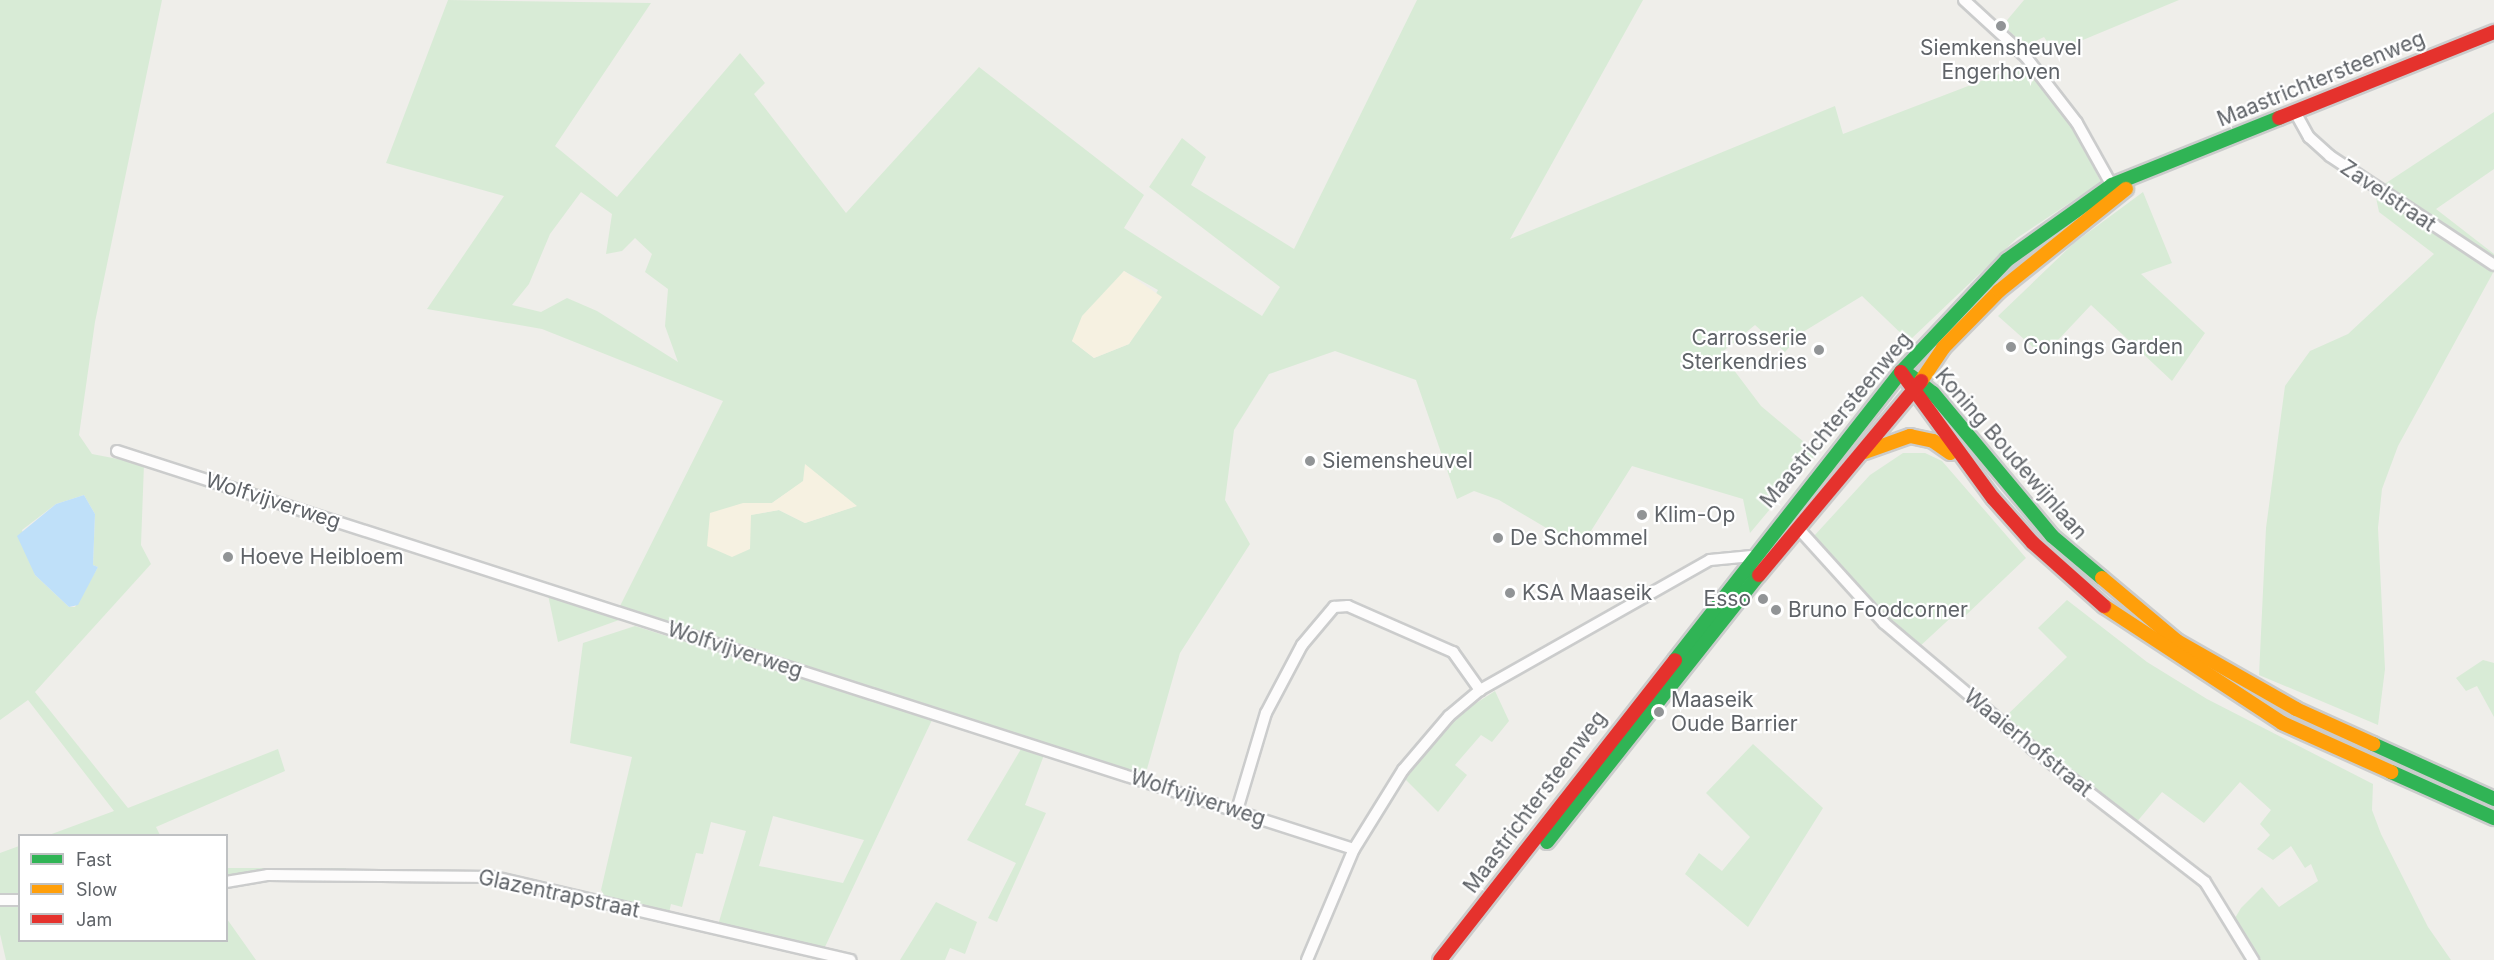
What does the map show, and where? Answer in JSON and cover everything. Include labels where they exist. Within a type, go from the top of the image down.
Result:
[{"type":"main road","name":"Maastrichtersteenweg","points":[[1440,960],[1752,556],[1900,372],[2007,260],[2055,223],[2164,165],[2494,32]]},
{"type":"main road","name":"Maastrichtersteenweg","points":[[1454,960],[1798,528],[1912,394],[1958,331],[2115,190]]},
{"type":"main road","name":"Koning Boudewijnlaan","points":[[1900,372],[1921,381],[2052,536],[2177,641],[2296,709],[2494,799]]},
{"type":"main road","name":"Koning Boudewijnlaan","points":[[1900,372],[1912,394],[1993,498],[2073,582],[2164,653],[2282,723],[2494,818]]},
{"type":"main road","points":[[1864,453],[1905,436],[1933,441],[1993,498]]},
{"type":"main road","points":[[1628,715],[1626,727],[1637,733]]},
{"type":"street","points":[[1969,1],[2026,57],[2077,123],[2115,190]]},
{"type":"street","name":"Zavelstraat","points":[[2295,112],[2330,156],[2494,266]]},
{"type":"street","points":[[2055,223],[2065,234]]},
{"type":"street","name":"Wolfvijverweg","points":[[117,451],[1354,849]]},
{"type":"street","name":"Waaierhofstraat","points":[[1798,528],[1884,623],[2033,749],[2205,882],[2253,960]]},
{"type":"street","points":[[1307,960],[1354,849],[1402,770],[1480,690],[1710,560],[1731,562],[1752,556]]},
{"type":"street","points":[[1731,562],[1735,578]]},
{"type":"street","points":[[1237,810],[1266,713],[1302,645],[1334,608],[1348,606],[1453,652],[1480,690]]},
{"type":"street","name":"Glazentrapstraat","points":[[228,882],[268,875],[494,877],[850,960]]},
{"type":"street","points":[[0,900],[18,900]]},
{"type":"green space","points":[[0,0],[162,0],[95,322],[79,435],[92,454],[144,464],[141,545],[151,564],[35,692],[128,808],[278,749],[285,771],[156,827],[160,834],[52,834],[114,811],[28,700],[0,720]],"holes":[[[84,495],[95,514],[93,565],[98,567],[75,607],[69,607],[35,575],[22,530],[56,504]]]},
{"type":"green space","points":[[448,0],[651,3],[555,146],[617,197],[740,53],[765,83],[754,94],[846,213],[979,67],[1144,195],[1124,228],[1262,316],[1280,287],[1149,187],[1182,138],[1206,157],[1191,185],[1294,249],[1417,0],[1643,0],[1510,239],[1835,106],[1843,134],[2023,65],[2071,123],[2101,182],[2017,238],[1909,341],[1862,296],[1803,332],[1785,352],[1755,325],[1721,353],[1761,406],[1817,453],[1750,533],[1743,499],[1632,466],[1584,542],[1570,542],[1499,500],[1474,491],[1457,499],[1416,380],[1335,351],[1269,374],[1234,430],[1225,500],[1250,544],[1180,653],[1145,776],[618,610],[723,401],[542,329],[427,309],[504,196],[386,163]],"holes":[[[581,192],[612,214],[606,254],[622,251],[635,238],[652,254],[645,272],[668,289],[665,326],[678,362],[597,311],[567,298],[541,312],[512,305],[529,284],[550,234]],[[1124,271],[1158,290],[1129,344],[1094,358],[1072,341]],[[804,481],[856,506],[805,523],[779,510],[750,515],[743,503],[772,503]]]},
{"type":"green space","points":[[2024,0],[2179,0],[2054,52],[2044,37],[2025,46],[2003,25]]},
{"type":"green space","points":[[2494,112],[2494,169],[2436,209],[2494,254],[2494,261],[2380,187]]},
{"type":"green space","points":[[2143,192],[2172,263],[2141,274],[2205,333],[2172,381],[2091,305],[2043,356],[1998,316],[2074,243]]},
{"type":"green space","points":[[2375,193],[2494,271],[2398,446],[2382,489],[2378,528],[2385,669],[2378,725],[2259,675],[2266,528],[2285,386],[2310,351],[2348,334],[2434,254],[2379,212]]},
{"type":"green space","points":[[1903,453],[1925,453],[1942,461],[2026,558],[1964,617],[1958,611],[1918,648],[1846,578],[1814,536],[1870,475]]},
{"type":"green space","points":[[548,595],[619,620],[558,642]]},
{"type":"green space","points":[[2067,600],[2147,662],[2207,699],[2373,784],[2372,810],[2381,834],[2428,927],[2451,960],[2260,960],[2235,918],[2241,908],[2262,887],[2279,907],[2318,881],[2311,864],[2305,868],[2291,846],[2273,860],[2257,849],[2270,835],[2260,824],[2271,810],[2240,782],[2204,823],[2162,792],[2135,824],[2004,718],[2067,657],[2038,628]]},
{"type":"green space","points":[[635,626],[932,720],[824,949],[718,925],[746,831],[711,822],[703,854],[696,853],[682,907],[671,904],[669,913],[607,899],[601,890],[632,757],[570,743],[583,643]],"holes":[[[773,816],[864,840],[843,883],[759,866]]]},
{"type":"green space","points":[[2483,660],[2494,663],[2494,717],[2477,686],[2466,691],[2456,678]]},
{"type":"green space","points":[[1495,691],[1509,721],[1492,742],[1481,735],[1455,765],[1467,775],[1438,812],[1405,779],[1456,716]]},
{"type":"green space","points":[[1753,744],[1823,808],[1748,927],[1685,874],[1699,853],[1722,871],[1750,837],[1706,793]]},
{"type":"green space","points":[[1021,749],[1044,755],[1025,805],[1046,813],[997,922],[988,918],[1016,863],[967,840]]},
{"type":"green space","points":[[18,846],[18,942],[228,942],[228,920],[256,960],[6,960],[0,934],[0,853]]},
{"type":"green space","points":[[228,868],[346,868],[346,880],[228,880]]},
{"type":"green space","points":[[936,902],[977,922],[965,954],[950,948],[945,960],[900,960]]},
{"type":"sand","points":[[1124,271],[1162,297],[1129,344],[1094,358],[1072,341],[1082,316]]},
{"type":"sand","points":[[805,464],[857,506],[805,523],[779,510],[751,515],[750,549],[732,557],[707,546],[710,513],[743,503],[772,503],[803,481]]},
{"type":"water","points":[[84,495],[95,514],[93,565],[98,567],[78,605],[69,607],[35,575],[17,536],[56,504]]},
{"type":"traffic: fast","points":[[1901,372],[2007,260],[2112,185],[2279,118]]},
{"type":"traffic: fast","points":[[1675,660],[1901,372]]},
{"type":"traffic: fast","points":[[1911,376],[1933,393],[2052,536],[2102,578]]},
{"type":"traffic: fast","points":[[1547,842],[1759,575]]},
{"type":"traffic: fast","points":[[2373,744],[2494,799]]},
{"type":"traffic: fast","points":[[2391,772],[2494,818]]},
{"type":"traffic: slow","points":[[1921,381],[1943,348],[1999,291],[2126,189]]},
{"type":"traffic: slow","points":[[1865,452],[1910,436],[1933,441],[1950,453]]},
{"type":"traffic: slow","points":[[2102,578],[2177,641],[2296,709],[2373,744]]},
{"type":"traffic: slow","points":[[2104,606],[2282,723],[2391,772]]},
{"type":"traffic: jam","points":[[2279,118],[2494,32]]},
{"type":"traffic: jam","points":[[1901,372],[1993,498],[2033,543],[2104,606]]},
{"type":"traffic: jam","points":[[1759,575],[1921,381]]},
{"type":"traffic: jam","points":[[1440,960],[1675,660]]},
{"type":"place","name":"Siemkensheuvel Engerhoven","points":[[2001,26]]},
{"type":"place","name":"Conings Garden","points":[[2011,347]]},
{"type":"place","name":"Carrosserie Sterkendries","points":[[1819,350]]},
{"type":"place","name":"Siemensheuvel","points":[[1310,461]]},
{"type":"place","name":"Klim-Op","points":[[1642,515]]},
{"type":"place","name":"De Schommel","points":[[1498,538]]},
{"type":"place","name":"Hoeve Heibloem","points":[[228,557]]},
{"type":"place","name":"KSA Maaseik","points":[[1510,593]]},
{"type":"place","name":"Esso","points":[[1763,599]]},
{"type":"place","name":"Bruno Foodcorner","points":[[1776,610]]},
{"type":"place","name":"Maaseik Oude Barrier","points":[[1659,712]]}]
